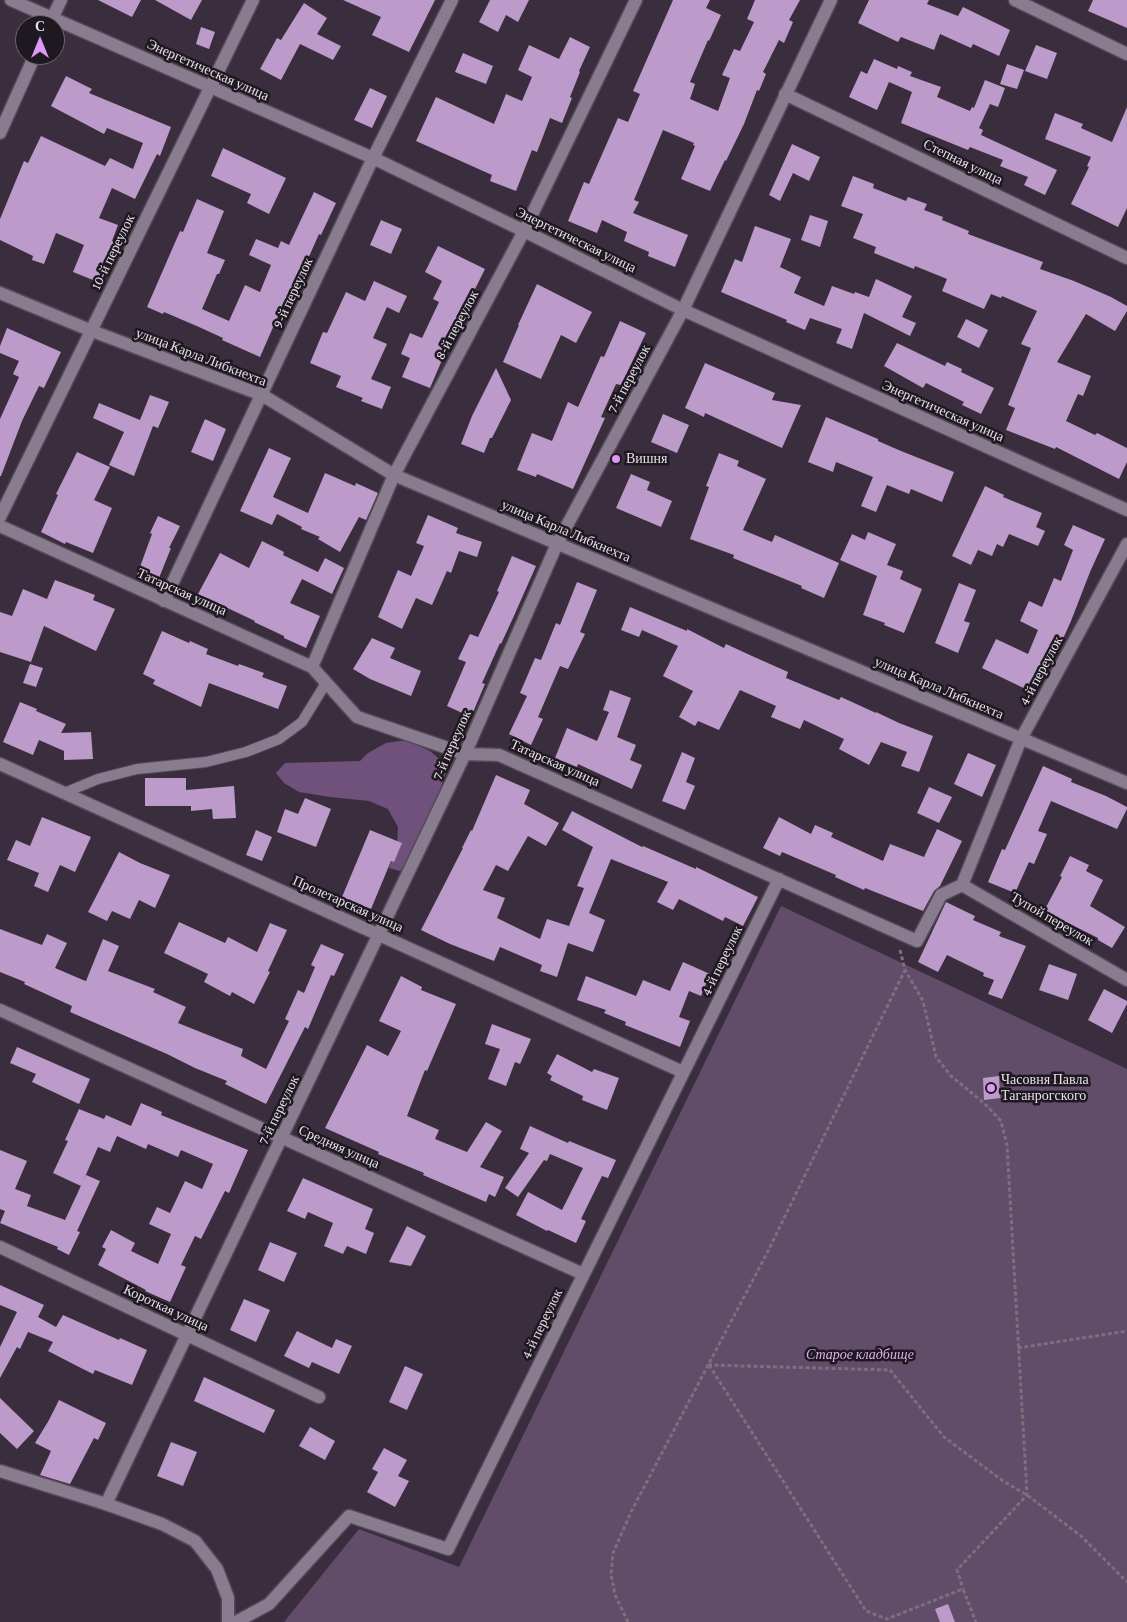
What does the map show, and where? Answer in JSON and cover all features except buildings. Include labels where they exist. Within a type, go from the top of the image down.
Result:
[{"type":"street","name":"Энергетическая улица","points":[[11,0],[39,15]]},
{"type":"street","points":[[53,15],[61,0]]},
{"type":"street","name":"10-й переулок","points":[[0,517],[253,0]]},
{"type":"street","name":"9-й переулок","points":[[164,601],[373,158],[452,0]]},
{"type":"street","name":"8-й переулок","points":[[312,667],[394,475],[524,230],[636,0]]},
{"type":"street","name":"7-й переулок","points":[[106,1504],[380,935],[465,754],[558,544],[683,310],[831,0]]},
{"type":"street","points":[[1015,0],[1127,54]]},
{"type":"street","name":"Энергетическая улица","points":[[65,27],[373,158],[524,230],[683,310],[1127,510]]},
{"type":"street","points":[[0,133],[31,65]]},
{"type":"street","name":"Степная улица","points":[[786,94],[1127,258]]},
{"type":"street","name":"улица Карла Либкнехта","points":[[0,292],[92,331],[262,396],[394,475],[1127,784]]},
{"type":"street","name":"Татарская улица","points":[[0,526],[312,667],[357,717],[465,754],[499,755],[917,941],[941,895],[962,885]]},
{"type":"street","name":"4-й переулок","points":[[962,885],[1021,739],[1127,544]]},
{"type":"street","name":"Пролетарская улица","points":[[0,764],[683,1072]]},
{"type":"street","name":"4-й переулок","points":[[236,1622],[268,1604],[349,1516],[448,1549],[780,879]]},
{"type":"street","name":"Тупой переулок","points":[[962,885],[1127,980]]},
{"type":"street","name":"Средняя улица","points":[[0,1010],[584,1274]]},
{"type":"street","name":"Короткая улица","points":[[0,1247],[320,1397]]},
{"type":"street","points":[[0,1471],[106,1504],[162,1524],[195,1541],[217,1569],[228,1598],[228,1622]]},
{"type":"lane","points":[[64,793],[98,779],[137,769],[206,762],[246,752],[279,739],[302,722],[326,683]]},
{"type":"path","points":[[903,934],[900,950],[906,970],[923,1001],[936,1057],[951,1076],[985,1104],[1000,1121],[1007,1145],[1027,1495],[957,1570],[976,1622]]},
{"type":"path","points":[[628,1622],[615,1595],[611,1574],[613,1553],[632,1510],[772,1244],[906,970]]},
{"type":"path","points":[[1018,1348],[1127,1331]]},
{"type":"path","points":[[708,1365],[890,1370],[944,1437],[1003,1481],[1027,1495],[1081,1536],[1127,1582]]},
{"type":"path","points":[[708,1365],[866,1611],[888,1620],[963,1589]]},
{"type":"green space","name":"Старое кладбище","points":[[781,906],[1127,1069],[1127,1622],[284,1622],[359,1529],[459,1567]]},
{"type":"shaded area","points":[[406,740],[430,751],[438,758],[446,771],[441,787],[421,831],[405,865],[400,871],[389,868],[397,846],[398,827],[388,809],[369,801],[299,792],[284,783],[276,773],[285,763],[360,761],[368,753],[386,743]]},
{"type":"place","name":"Вишня","points":[[616,459]]},
{"type":"place","name":"Часовня Павла Таганрогского","points":[[991,1088]]}]
